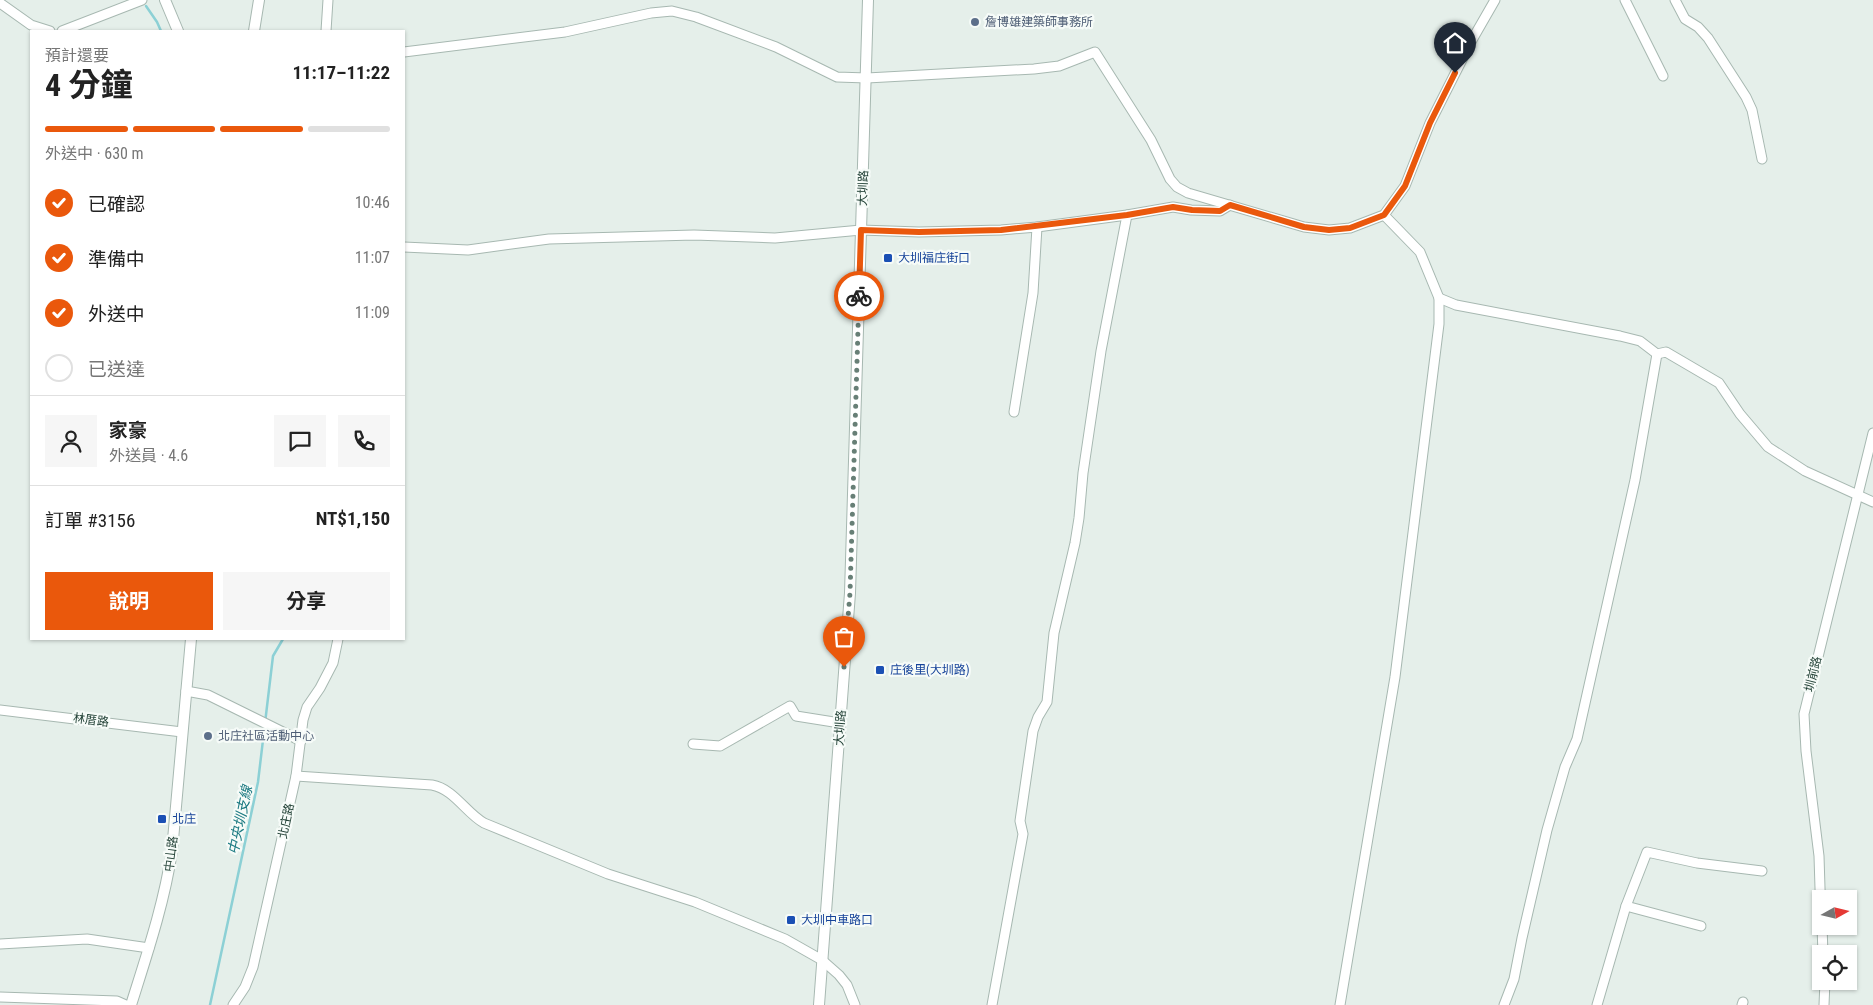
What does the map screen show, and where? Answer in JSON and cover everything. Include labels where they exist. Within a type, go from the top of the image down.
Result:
[{"type":"street","points":[[65,30],[142,0]]},
{"type":"street","points":[[165,0],[178,30]]},
{"type":"street","points":[[254,30],[258,0]]},
{"type":"street","points":[[326,30],[328,0]]},
{"type":"street","name":"大圳路","points":[[819,1005],[850,593],[868,0]]},
{"type":"street","points":[[405,52],[565,32],[651,13],[672,11],[696,17],[778,48],[837,77],[867,78],[1059,66],[1095,52],[1151,140],[1170,179],[1177,187],[1188,193],[1304,227],[1329,230],[1350,228],[1384,215],[1405,186],[1430,123],[1472,40],[1495,0]]},
{"type":"street","points":[[1625,0],[1663,76]]},
{"type":"street","points":[[1675,0],[1685,19],[1698,27],[1708,38],[1746,97],[1752,110],[1762,159]]},
{"type":"street","points":[[0,3],[31,25],[47,30]]},
{"type":"street","points":[[405,247],[468,250],[549,239],[694,235],[775,238],[861,230],[952,231],[1037,227],[1173,207],[1220,211],[1230,205]]},
{"type":"street","points":[[992,1005],[1023,834],[1020,821],[1033,732],[1038,717],[1047,702],[1054,633],[1075,543],[1082,473],[1100,360],[1127,215]]},
{"type":"street","points":[[1340,1005],[1395,677],[1437,334],[1439,298],[1420,252],[1384,215]]},
{"type":"street","points":[[1014,412],[1033,293],[1037,227]]},
{"type":"street","points":[[1439,298],[1456,305],[1620,336],[1640,341],[1657,354],[1666,352],[1719,383],[1740,414],[1768,447],[1806,471],[1873,502]]},
{"type":"street","points":[[1504,1005],[1514,979],[1547,830],[1565,767],[1577,739],[1635,480],[1657,354]]},
{"type":"street","name":"圳前路","points":[[1820,890],[1819,856],[1806,752],[1804,714],[1873,433]]},
{"type":"street","name":"中山路","points":[[131,1005],[168,881],[191,640]]},
{"type":"street","name":"北庄路","points":[[233,1005],[245,987],[253,967],[296,776],[303,720],[307,706],[320,688],[333,663],[338,640]]},
{"type":"street","points":[[186,691],[208,694],[301,741]]},
{"type":"street","points":[[693,744],[720,746],[790,706],[796,716],[840,723]]},
{"type":"street","name":"林厝路","points":[[0,710],[182,732]]},
{"type":"street","points":[[296,776],[436,786],[448,792],[474,817],[484,823],[608,874],[695,902],[785,939],[822,960],[843,980],[854,1005]]},
{"type":"street","points":[[1597,1005],[1626,906],[1647,852],[1697,863],[1762,871]]},
{"type":"street","points":[[1626,906],[1701,926]]},
{"type":"street","points":[[0,944],[87,939],[149,948]]},
{"type":"street","points":[[1824,1005],[1825,990]]},
{"type":"street","points":[[0,997],[117,1000],[126,1005]]},
{"type":"waterway","name":"中央圳支線","points":[[146,6],[161,30]]},
{"type":"waterway","name":"中央圳支線","points":[[210,1005],[258,782],[273,656],[282,640]]},
{"type":"way so far","points":[[844,667],[850,593],[859,296]]},
{"type":"place","name":"詹博雄建築師事務所","points":[[975,22]]},
{"type":"place","name":"大圳福庄街口","points":[[888,258]]},
{"type":"place","name":"庄後里(大圳路)","points":[[880,670]]},
{"type":"place","name":"北庄社區活動中心","points":[[208,736]]},
{"type":"place","name":"北庄","points":[[162,819]]},
{"type":"place","name":"大圳中車路口","points":[[791,920]]},
{"type":"route","points":[[859,296],[861,230],[919,232],[1001,230],[1127,215],[1160,208],[1173,207],[1220,211],[1230,205],[1304,227],[1329,230],[1350,228],[1384,215],[1394,204],[1405,186],[1430,123],[1455,73]]}]
